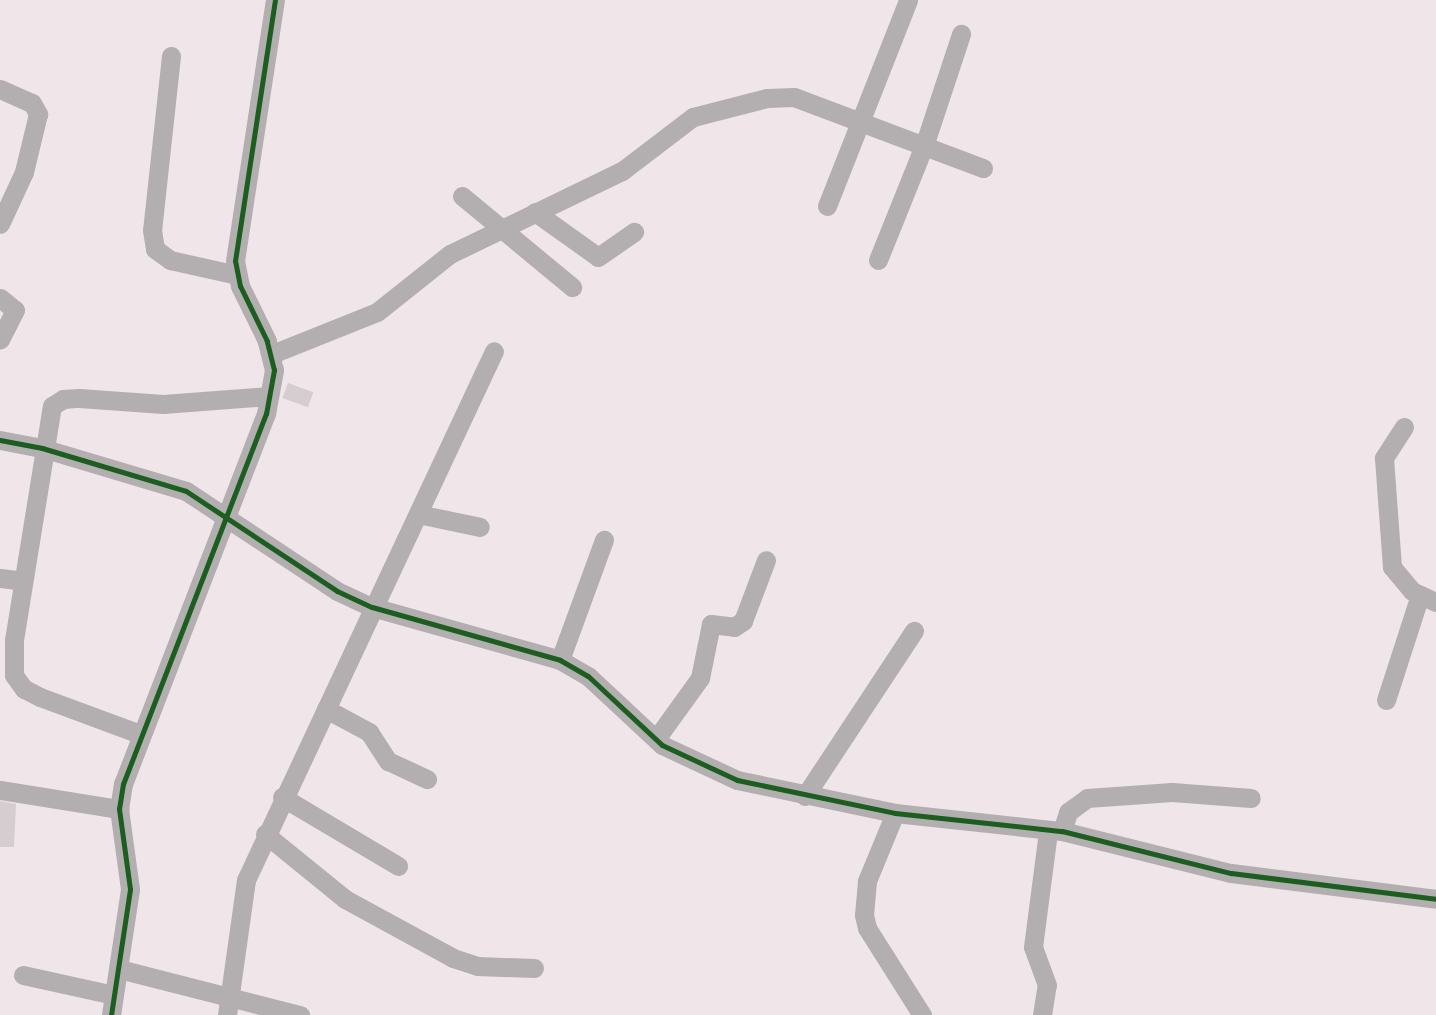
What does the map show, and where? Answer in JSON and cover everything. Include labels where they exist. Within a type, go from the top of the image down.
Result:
[{"type":"street","points":[[111,1015],[131,876],[119,809],[140,734],[228,515],[269,396],[272,354],[237,275],[275,0]]},
{"type":"street","points":[[827,206],[908,0]]},
{"type":"street","points":[[878,260],[925,143],[961,34]]},
{"type":"street","points":[[171,56],[152,230],[155,249],[170,260],[237,275]]},
{"type":"street","points":[[0,89],[32,103],[38,114],[24,172],[0,224]]},
{"type":"street","points":[[272,354],[377,312],[450,254],[622,171],[693,117],[781,96],[860,118],[983,168]]},
{"type":"street","points":[[462,196],[572,287]]},
{"type":"street","points":[[535,212],[587,251],[604,256],[634,232]]},
{"type":"street","points":[[0,298],[15,310],[0,339]]},
{"type":"street","points":[[241,1007],[240,902],[265,834],[326,709],[372,607],[418,514],[494,351]]},
{"type":"street","points":[[19,684],[13,661],[42,448],[52,406],[63,399],[163,404],[269,396]]},
{"type":"street","points":[[1386,700],[1428,598],[1400,581],[1392,567],[1382,473],[1389,444],[1404,427]]},
{"type":"street","points":[[0,440],[42,448],[177,488],[228,515],[337,591],[372,607],[560,660],[588,676],[656,740],[691,761],[737,780],[805,796],[895,813],[1055,831],[1231,874],[1436,899]]},
{"type":"street","points":[[418,514],[480,527]]},
{"type":"street","points":[[560,660],[604,540]]},
{"type":"street","points":[[656,740],[700,678],[711,624],[734,626],[743,621],[766,560]]},
{"type":"street","points":[[0,578],[23,582]]},
{"type":"street","points":[[805,796],[914,631]]},
{"type":"street","points":[[0,680],[19,684],[40,697],[140,734]]},
{"type":"street","points":[[326,709],[369,732],[388,760],[427,779]]},
{"type":"street","points":[[0,790],[119,809]]},
{"type":"street","points":[[1042,1015],[1047,985],[1033,947],[1055,831],[1068,812],[1087,798],[1149,792],[1251,798]]},
{"type":"street","points":[[282,797],[398,866]]},
{"type":"street","points":[[895,813],[868,881],[864,914],[868,928],[922,1015]]},
{"type":"street","points":[[265,834],[345,899],[453,958],[477,966],[534,968]]},
{"type":"street","points":[[119,969],[241,1007],[300,1015]]},
{"type":"street","points":[[23,974],[114,995]]},
{"type":"building","points":[[288,383],[313,392],[308,407],[283,398]]},
{"type":"building","points":[[0,801],[16,804],[14,847],[0,847]]},
{"type":"cycle path","points":[[111,1015],[130,889],[119,809],[123,784],[266,414],[274,370],[267,341],[240,286],[235,261],[275,0]]},
{"type":"cycle path","points":[[0,440],[42,448],[186,491],[337,591],[372,607],[560,660],[588,676],[662,745],[737,780],[895,813],[1062,831],[1231,873],[1436,899]]}]
